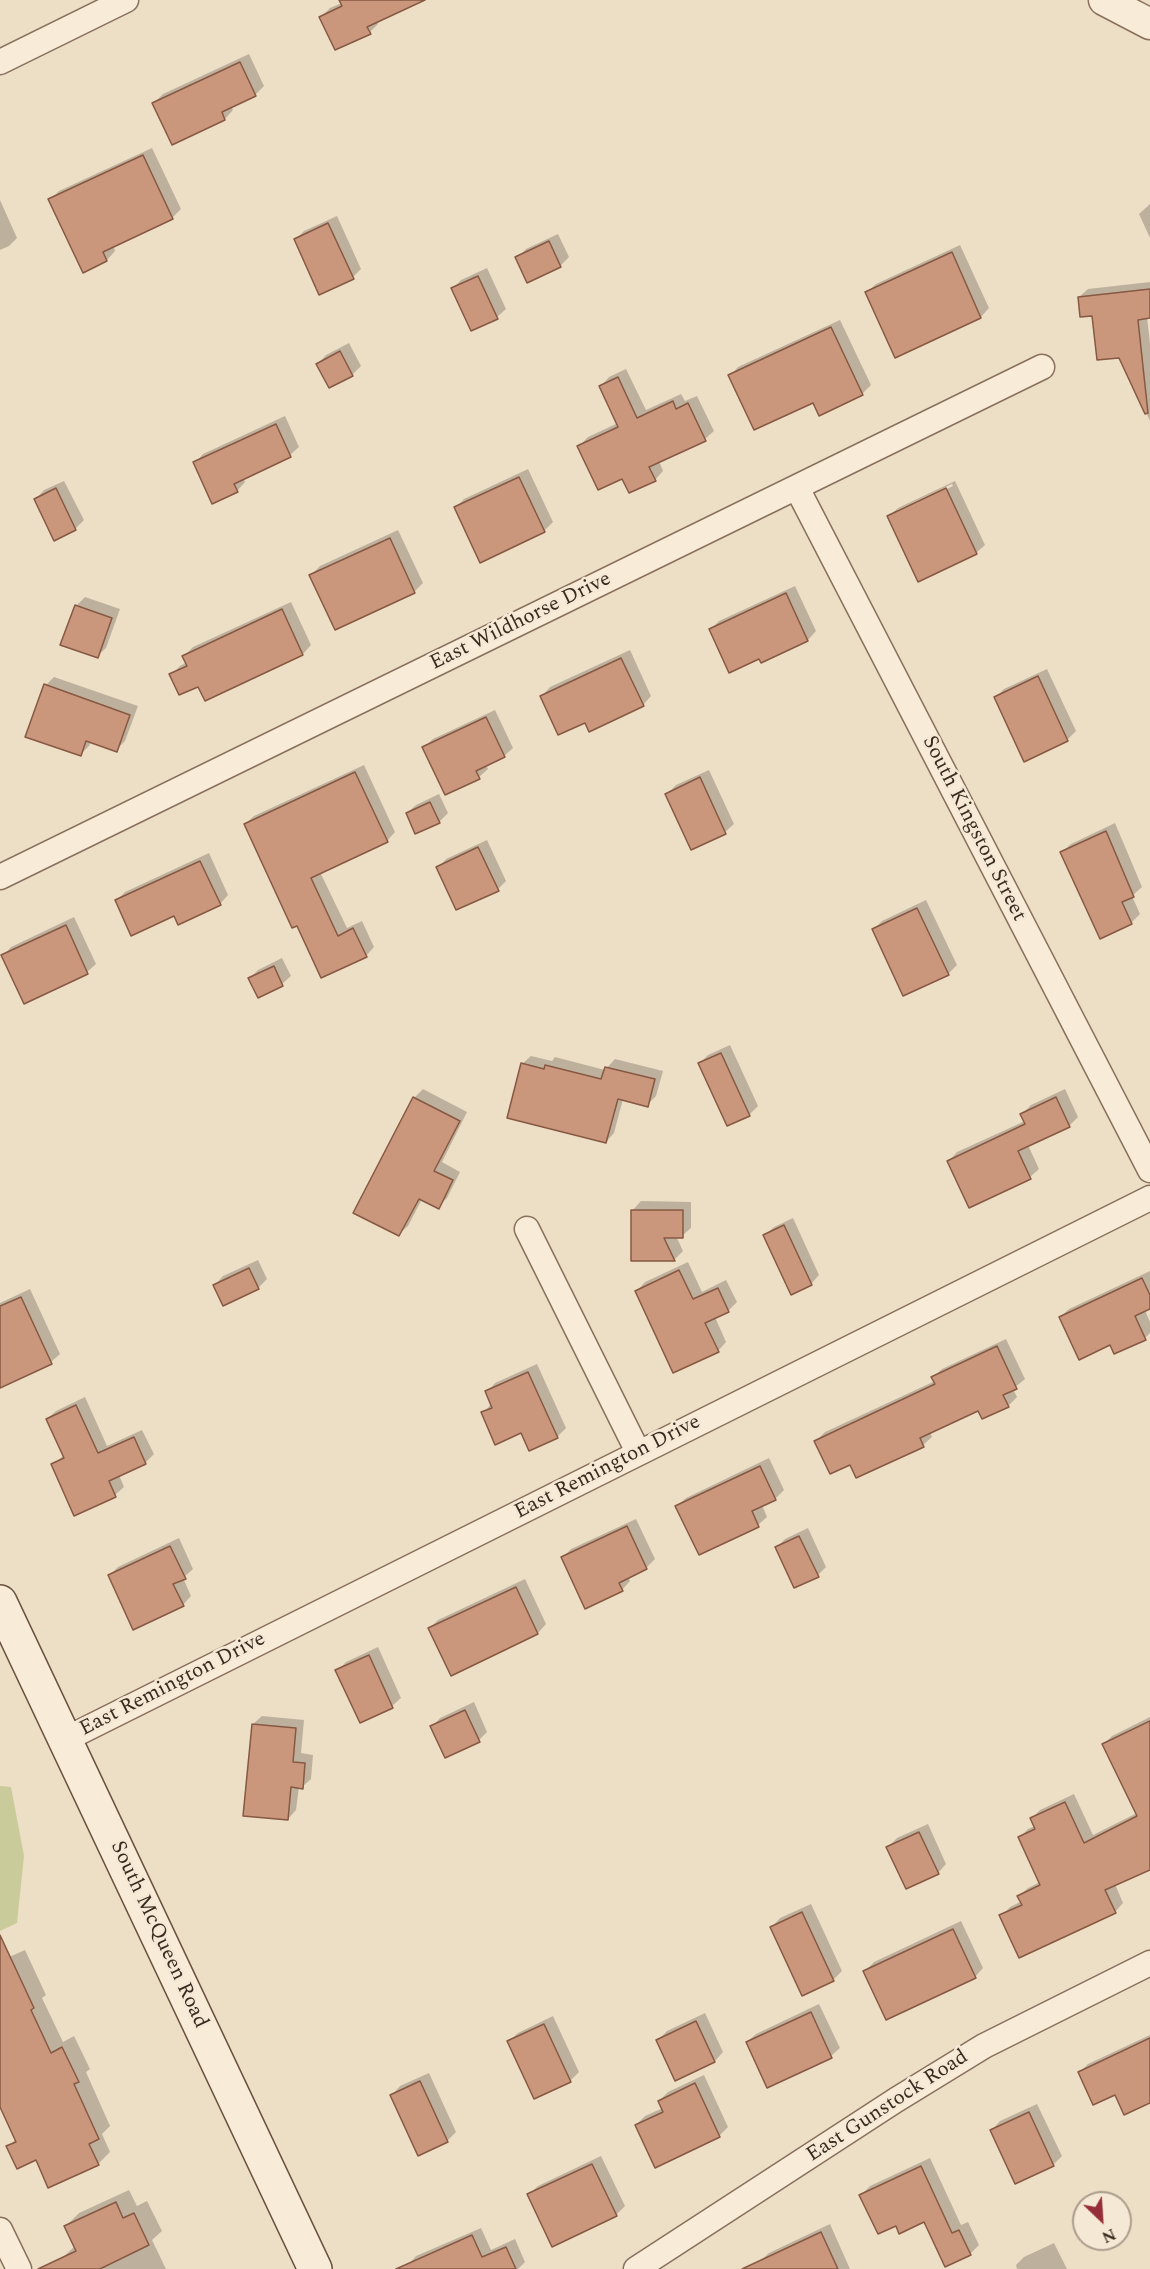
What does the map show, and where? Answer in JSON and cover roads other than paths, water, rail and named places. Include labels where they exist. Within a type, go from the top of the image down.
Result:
[{"type":"main road","name":"South McQueen Road","points":[[0,1602],[315,2269]]},
{"type":"street","points":[[0,62],[126,0]]},
{"type":"street","points":[[1104,0],[1150,24]]},
{"type":"street","name":"East Wildhorse Drive","points":[[0,877],[1042,367]]},
{"type":"street","name":"South Kingston Street","points":[[797,488],[1150,1170]]},
{"type":"street","name":"East Remington Drive","points":[[66,1739],[1150,1198]]},
{"type":"street","points":[[527,1229],[638,1452]]},
{"type":"street","name":"East Gunstock Road","points":[[636,2269],[896,2100],[984,2046],[1150,1963]]},
{"type":"street","points":[[0,2230],[19,2269]]}]
